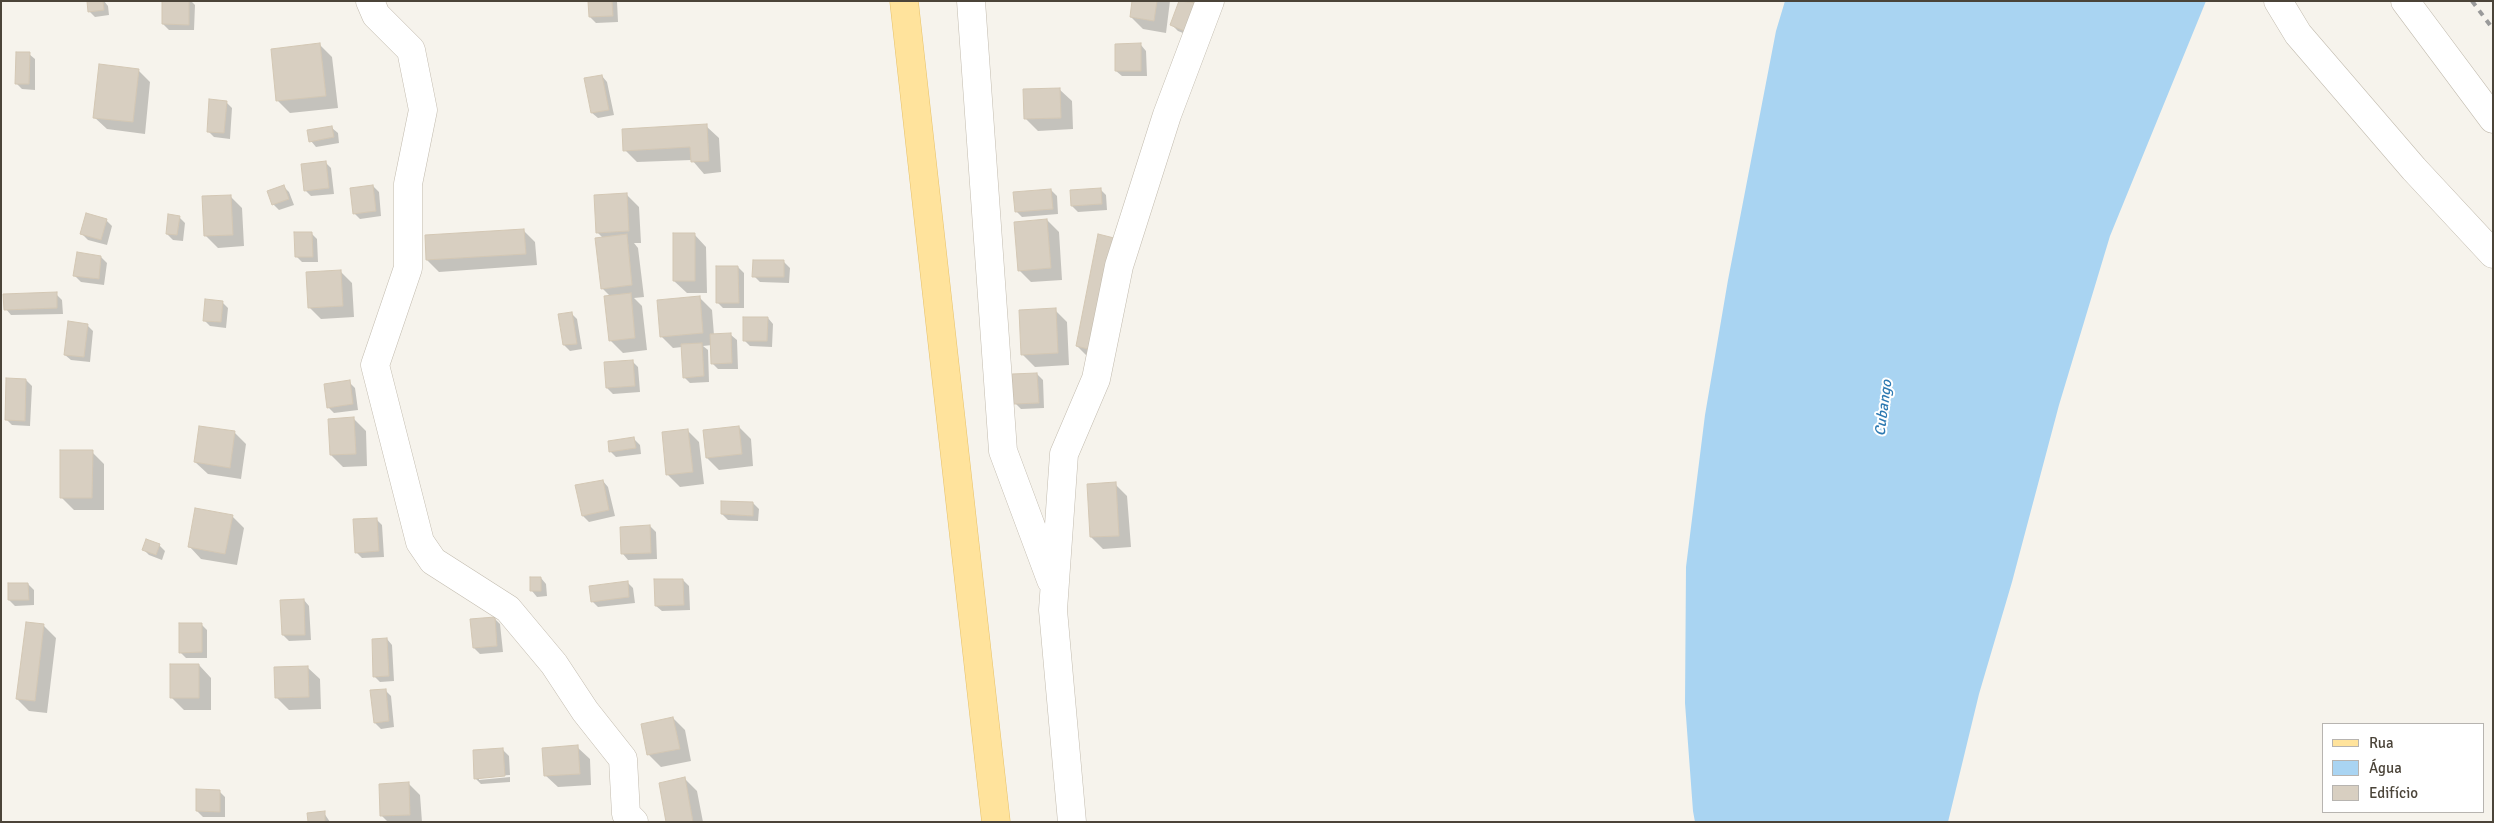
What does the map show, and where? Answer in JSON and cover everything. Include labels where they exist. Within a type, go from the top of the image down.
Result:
[{"type":"main road","points":[[904,1],[996,822]]},
{"type":"street","points":[[370,1],[376,15],[411,50],[423,110],[408,184],[408,268],[375,365],[420,542],[433,561],[508,608],[549,658],[585,711],[624,759],[626,814],[634,822]]},
{"type":"street","points":[[971,1],[1003,451],[1053,586]]},
{"type":"street","points":[[1072,822],[1053,610],[1053,586],[1064,454],[1096,379],[1119,266],[1168,115],[1210,1]]},
{"type":"street","points":[[2278,1],[2298,34],[2414,169],[2493,254]]},
{"type":"street","points":[[2405,1],[2493,119]]},
{"type":"water","name":"Cubango","points":[[1785,1],[2206,1],[2110,236],[2059,405],[2012,582],[1979,694],[1948,822],[1695,822],[1685,703],[1686,567],[1705,415],[1728,280],[1776,31]]},
{"type":"building","points":[[87,1],[103,1],[104,10],[88,12]]},
{"type":"building","points":[[162,1],[189,1],[189,25],[162,24]]},
{"type":"building","points":[[588,1],[612,1],[613,16],[589,17]]},
{"type":"building","points":[[1132,1],[1157,1],[1154,21],[1130,17]]},
{"type":"building","points":[[1179,1],[1197,3],[1187,32],[1170,25]]},
{"type":"building","points":[[320,43],[326,96],[276,101],[271,49]]},
{"type":"building","points":[[1141,43],[1141,71],[1115,71],[1115,44]]},
{"type":"building","points":[[16,52],[30,52],[29,84],[15,84]]},
{"type":"building","points":[[99,64],[139,69],[133,122],[93,118]]},
{"type":"building","points":[[602,75],[609,110],[591,113],[584,78]]},
{"type":"building","points":[[1060,88],[1061,118],[1024,119],[1023,89]]},
{"type":"building","points":[[209,99],[227,101],[224,133],[207,132]]},
{"type":"building","points":[[707,124],[709,161],[691,162],[690,147],[623,151],[622,129]]},
{"type":"building","points":[[332,126],[334,137],[309,142],[307,130]]},
{"type":"building","points":[[326,161],[329,188],[304,191],[301,164]]},
{"type":"building","points":[[284,185],[289,199],[272,205],[267,191]]},
{"type":"building","points":[[373,185],[376,211],[353,214],[350,188]]},
{"type":"building","points":[[1101,188],[1102,204],[1071,206],[1070,190]]},
{"type":"building","points":[[1051,189],[1053,209],[1015,212],[1013,192]]},
{"type":"building","points":[[627,193],[629,231],[596,233],[594,195]]},
{"type":"building","points":[[231,195],[233,235],[204,236],[202,196]]},
{"type":"building","points":[[86,213],[107,219],[101,240],[80,234]]},
{"type":"building","points":[[168,214],[180,216],[177,235],[166,234]]},
{"type":"building","points":[[1047,219],[1051,268],[1018,271],[1014,222]]},
{"type":"building","points":[[524,229],[526,254],[426,260],[425,235]]},
{"type":"building","points":[[294,232],[312,232],[313,257],[295,257]]},
{"type":"building","points":[[673,233],[695,233],[695,281],[673,281]]},
{"type":"building","points":[[627,234],[632,285],[601,289],[595,238]]},
{"type":"building","points":[[1098,234],[1114,238],[1092,350],[1076,346]]},
{"type":"building","points":[[77,252],[101,256],[99,279],[73,276]]},
{"type":"building","points":[[753,260],[784,260],[784,277],[752,277]]},
{"type":"building","points":[[716,266],[738,266],[739,303],[716,303]]},
{"type":"building","points":[[341,270],[343,306],[308,308],[306,272]]},
{"type":"building","points":[[57,292],[57,308],[4,310],[3,294]]},
{"type":"building","points":[[631,293],[635,338],[609,341],[604,296]]},
{"type":"building","points":[[700,296],[703,333],[660,337],[657,300]]},
{"type":"building","points":[[205,299],[223,301],[221,322],[203,321]]},
{"type":"building","points":[[1056,308],[1058,353],[1021,355],[1019,310]]},
{"type":"building","points":[[572,312],[577,344],[563,345],[558,314]]},
{"type":"building","points":[[743,317],[768,317],[767,341],[743,341]]},
{"type":"building","points":[[68,321],[88,324],[84,357],[64,355]]},
{"type":"building","points":[[731,333],[732,363],[711,364],[710,334]]},
{"type":"building","points":[[702,343],[704,376],[683,378],[681,344]]},
{"type":"building","points":[[633,360],[635,386],[606,388],[604,362]]},
{"type":"building","points":[[1037,373],[1039,403],[1014,404],[1012,374]]},
{"type":"building","points":[[6,378],[26,379],[25,421],[5,420]]},
{"type":"building","points":[[350,380],[353,404],[327,408],[324,384]]},
{"type":"building","points":[[354,417],[356,454],[330,455],[328,419]]},
{"type":"building","points":[[199,426],[235,431],[230,468],[194,462]]},
{"type":"building","points":[[739,426],[742,454],[706,458],[703,430]]},
{"type":"building","points":[[688,429],[693,472],[666,475],[662,432]]},
{"type":"building","points":[[634,437],[636,448],[609,452],[608,441]]},
{"type":"building","points":[[60,450],[93,450],[92,498],[60,498]]},
{"type":"building","points":[[603,480],[609,510],[582,516],[575,485]]},
{"type":"building","points":[[1116,482],[1119,536],[1090,537],[1087,484]]},
{"type":"building","points":[[721,501],[753,502],[753,516],[721,514]]},
{"type":"building","points":[[195,508],[233,515],[225,554],[188,547]]},
{"type":"building","points":[[377,518],[379,551],[355,553],[353,519]]},
{"type":"building","points":[[650,525],[651,553],[621,554],[620,527]]},
{"type":"building","points":[[146,539],[160,544],[156,555],[142,550]]},
{"type":"building","points":[[530,577],[541,577],[541,591],[530,591]]},
{"type":"building","points":[[654,579],[683,579],[684,605],[655,606]]},
{"type":"building","points":[[628,581],[629,597],[591,602],[589,586]]},
{"type":"building","points":[[8,583],[28,583],[29,600],[8,600]]},
{"type":"building","points":[[304,599],[305,635],[282,635],[280,600]]},
{"type":"building","points":[[495,617],[497,646],[473,648],[470,619]]},
{"type":"building","points":[[26,622],[44,624],[35,701],[16,699]]},
{"type":"building","points":[[179,623],[202,623],[202,652],[179,653]]},
{"type":"building","points":[[387,638],[389,676],[373,677],[372,639]]},
{"type":"building","points":[[170,664],[199,664],[199,698],[170,698]]},
{"type":"building","points":[[308,666],[309,697],[275,698],[274,667]]},
{"type":"building","points":[[386,689],[389,721],[374,723],[370,690]]},
{"type":"building","points":[[673,717],[680,749],[647,755],[641,724]]},
{"type":"building","points":[[578,745],[580,774],[544,776],[542,748]]},
{"type":"building","points":[[503,748],[505,776],[474,779],[473,750]]},
{"type":"building","points":[[685,777],[693,822],[666,822],[659,783]]},
{"type":"building","points":[[409,782],[410,815],[380,816],[379,784]]},
{"type":"building","points":[[196,789],[220,790],[220,812],[196,811]]},
{"type":"building","points":[[325,811],[325,822],[308,822],[307,813]]},
{"type":"railway","points":[[2472,1],[2493,29]]}]
